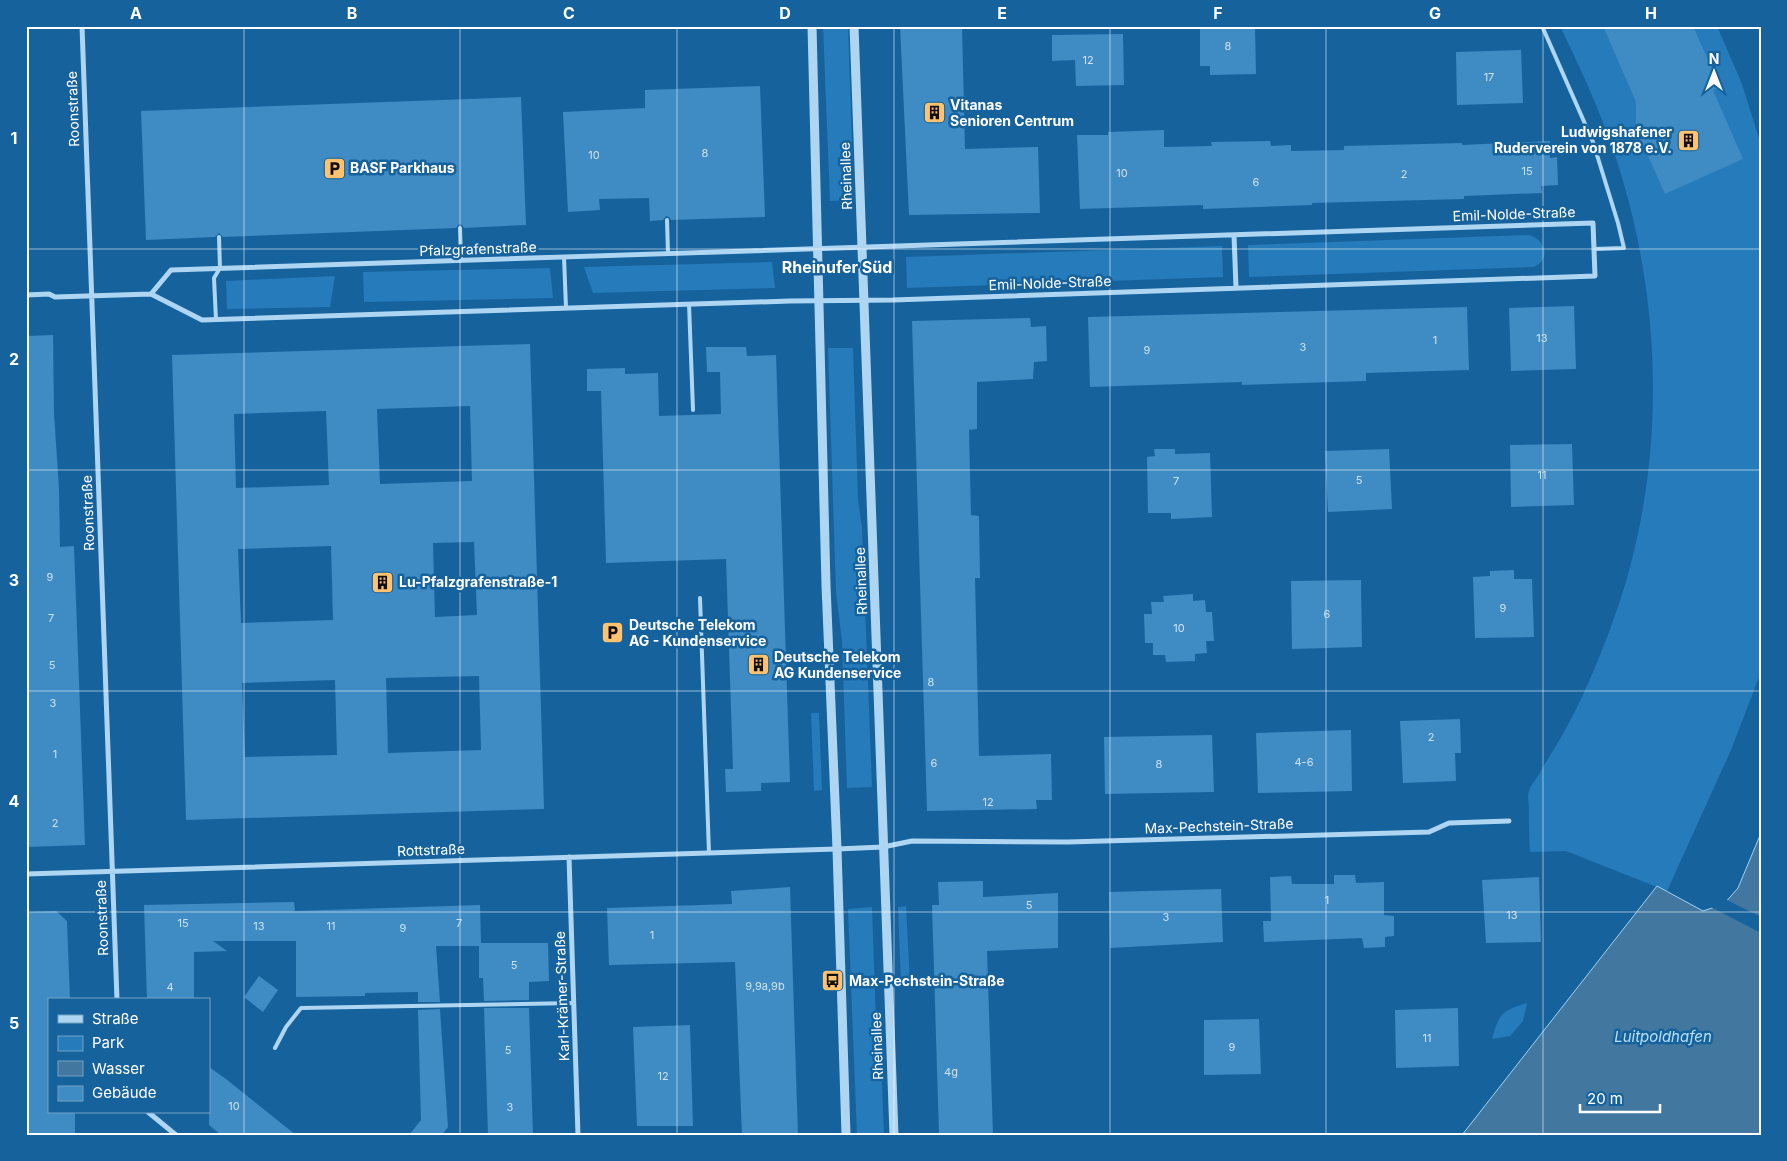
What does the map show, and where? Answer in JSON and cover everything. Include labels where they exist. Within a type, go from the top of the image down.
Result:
[{"type":"street","name":"Roonstraße","points":[[82,26],[117,998]]},
{"type":"street","points":[[812,26],[826,585],[846,1135]]},
{"type":"street","name":"Rheinallee","points":[[854,26],[894,1135]]},
{"type":"street","name":"Emil-Nolde-Straße","points":[[818,248],[1594,223],[1595,276],[819,301]]},
{"type":"street","points":[[1234,235],[1236,288]]},
{"type":"street","name":"Pfalzgrafenstraße","points":[[151,294],[171,270],[818,248]]},
{"type":"street","points":[[26,295],[49,294],[55,297],[151,294],[202,320],[819,301]]},
{"type":"street","name":"Max-Pechstein-Straße","points":[[837,849],[883,847],[921,841],[1068,842],[1429,832],[1449,822],[1509,821]]},
{"type":"street","name":"Rottstraße","points":[[26,874],[837,849]]},
{"type":"street","name":"Karl-Krämer-Straße","points":[[569,857],[578,1135]]},
{"type":"street","points":[[150,1114],[176,1135]]},
{"type":"lane","points":[[1542,26],[1594,142],[1624,248],[1594,249]]},
{"type":"lane","points":[[667,220],[668,253]]},
{"type":"lane","points":[[460,228],[461,260]]},
{"type":"lane","points":[[216,320],[214,278],[220,268],[219,237]]},
{"type":"lane","points":[[564,257],[566,308]]},
{"type":"lane","points":[[689,304],[693,410]]},
{"type":"lane","points":[[700,598],[709,853]]},
{"type":"lane","points":[[275,1048],[286,1028],[301,1008],[574,1003]]},
{"type":"green space","points":[[823,26],[848,26],[854,200],[830,201]]},
{"type":"green space","points":[[1560,26],[1717,26],[1742,84],[1761,145],[1761,672],[1731,750],[1667,891],[1566,851],[1530,852],[1528,793],[1531,785],[1561,738],[1583,695],[1609,632],[1627,578],[1640,524],[1649,468],[1653,412],[1652,355],[1647,299],[1638,243],[1625,188],[1612,146],[1588,85]]},
{"type":"green space","points":[[1529,235],[1535,237],[1543,245],[1544,250],[1543,259],[1534,267],[1249,277],[1248,245]]},
{"type":"green space","points":[[1222,246],[1223,277],[907,288],[906,257]]},
{"type":"green space","points":[[772,262],[775,288],[593,293],[584,267]]},
{"type":"green space","points":[[550,268],[553,298],[364,302],[363,272]]},
{"type":"green space","points":[[335,276],[330,307],[227,309],[226,281]]},
{"type":"green space","points":[[828,348],[853,348],[858,500],[862,527],[872,787],[847,788],[842,641],[836,592]]},
{"type":"green space","points":[[811,713],[819,713],[822,790],[814,791]]},
{"type":"green space","points":[[906,906],[910,983],[901,984],[898,907]]},
{"type":"green space","points":[[872,907],[877,1053],[882,1083],[884,1135],[857,1135],[848,909]]},
{"type":"green space","points":[[1527,1003],[1523,1021],[1510,1036],[1492,1039],[1503,1014],[1512,1008]]},
{"type":"water","name":"Luitpoldhafen","points":[[1761,833],[1761,1135],[1462,1135],[1657,886],[1703,911],[1724,904],[1738,888]]},
{"type":"pier","points":[[1725,899],[1761,917],[1761,933],[1709,906],[1723,902]]},
{"type":"building","name":"Vitanas Senioren Centrum","points":[[900,26],[962,26],[965,149],[1038,147],[1040,213],[909,215]]},
{"type":"building","points":[[1200,26],[1255,26],[1256,74],[1210,75],[1210,66],[1200,66]]},
{"type":"building","points":[[1603,26],[1693,26],[1720,87],[1713,90],[1743,159],[1665,194],[1636,129],[1636,102]]},
{"type":"building","points":[[1123,34],[1124,85],[1076,86],[1075,60],[1052,61],[1052,35]]},
{"type":"building","points":[[1521,50],[1523,103],[1457,105],[1456,52]]},
{"type":"building","points":[[760,86],[765,217],[671,220],[666,216],[663,220],[650,221],[649,198],[599,199],[600,210],[568,212],[563,112],[645,108],[645,90]]},
{"type":"building","name":"BASF Parkhaus","points":[[521,97],[526,225],[464,228],[459,224],[456,228],[223,237],[219,233],[215,237],[146,240],[141,111]]},
{"type":"building","points":[[1164,130],[1164,147],[1212,146],[1211,142],[1270,141],[1271,146],[1291,145],[1291,151],[1344,150],[1344,146],[1462,143],[1462,145],[1550,141],[1550,158],[1557,157],[1558,185],[1541,186],[1542,193],[1464,196],[1464,199],[1312,203],[1312,205],[1203,209],[1203,205],[1080,209],[1077,135],[1108,135],[1108,132]]},
{"type":"building","points":[[1574,306],[1576,369],[1511,371],[1509,308]]},
{"type":"building","points":[[1467,307],[1469,370],[1366,373],[1366,381],[1242,385],[1242,382],[1090,387],[1088,317]]},
{"type":"building","points":[[1030,318],[1031,327],[1046,326],[1047,361],[1034,362],[1033,379],[977,382],[977,429],[969,430],[971,515],[979,516],[980,578],[975,578],[979,756],[1051,754],[1052,800],[1036,800],[1037,809],[927,811],[912,321]]},
{"type":"building","points":[[53,335],[54,413],[59,489],[60,547],[74,546],[85,845],[26,847],[26,801],[28,801],[26,715],[26,336]]},
{"type":"building","name":"Lu-Pfalzgrafenstraße-1","points":[[530,344],[544,809],[186,820],[172,355]],"holes":[[[470,406],[472,481],[380,484],[377,409]],[[326,411],[329,485],[236,488],[234,414]],[[474,542],[477,615],[435,617],[433,543]],[[331,546],[333,620],[241,623],[238,549]],[[479,676],[481,750],[388,753],[386,678]],[[335,680],[337,755],[245,757],[242,683]]]},
{"type":"building","name":"Deutsche Telekom AG Kundenservice","points":[[706,347],[746,347],[747,356],[776,355],[790,782],[761,783],[761,791],[726,792],[725,769],[733,769],[726,559],[606,563],[601,391],[587,391],[587,369],[625,368],[625,374],[658,373],[659,416],[721,414],[720,372],[707,372]]},
{"type":"building","points":[[1572,444],[1574,505],[1511,507],[1510,445]]},
{"type":"building","points":[[1154,449],[1175,449],[1175,454],[1210,453],[1212,517],[1171,519],[1171,513],[1148,513],[1147,457],[1155,456]]},
{"type":"building","points":[[1389,449],[1392,509],[1328,512],[1325,451]]},
{"type":"building","points":[[1514,570],[1514,579],[1532,579],[1534,637],[1475,638],[1473,577],[1490,576],[1490,571]]},
{"type":"building","points":[[1361,580],[1362,647],[1292,649],[1291,581]]},
{"type":"building","points":[[1193,594],[1193,601],[1205,600],[1206,612],[1212,612],[1214,641],[1206,641],[1207,653],[1195,654],[1195,661],[1166,662],[1165,655],[1153,655],[1153,643],[1145,643],[1144,614],[1152,614],[1151,602],[1164,602],[1163,596]]},
{"type":"building","points":[[1460,719],[1461,753],[1455,753],[1456,781],[1403,783],[1400,721]]},
{"type":"building","points":[[1351,730],[1352,791],[1258,793],[1256,733]]},
{"type":"building","points":[[1212,735],[1214,792],[1105,794],[1104,737]]},
{"type":"building","points":[[1334,875],[1355,875],[1356,883],[1384,882],[1384,915],[1394,916],[1394,936],[1385,937],[1385,947],[1364,948],[1362,938],[1264,942],[1263,921],[1271,921],[1270,877],[1291,876],[1292,884],[1334,884]]},
{"type":"building","points":[[1539,877],[1541,942],[1486,943],[1482,880]]},
{"type":"building","points":[[983,881],[983,897],[1058,893],[1058,948],[987,951],[993,1135],[939,1135],[932,905],[939,905],[938,882]]},
{"type":"building","points":[[790,887],[798,1135],[742,1135],[735,962],[609,965],[607,908],[732,904],[731,891]]},
{"type":"building","points":[[1221,889],[1223,942],[1110,948],[1109,892]]},
{"type":"building","points":[[294,902],[295,911],[480,905],[481,943],[548,943],[549,981],[529,982],[529,1000],[484,1001],[483,978],[479,978],[479,946],[436,946],[440,1002],[418,1002],[418,992],[365,993],[365,996],[296,997],[296,941],[213,941],[227,951],[194,952],[194,998],[147,998],[144,905]]},
{"type":"building","points":[[56,911],[67,921],[70,998],[48,998],[48,1114],[75,1114],[75,1135],[26,1135],[26,912]]},
{"type":"building","points":[[259,976],[278,990],[263,1012],[244,997]]},
{"type":"building","points":[[484,1008],[529,1008],[533,1135],[488,1135]]},
{"type":"building","points":[[1458,1008],[1459,1066],[1396,1068],[1395,1010]]},
{"type":"building","points":[[440,1009],[448,1127],[442,1135],[409,1135],[421,1120],[418,1010]]},
{"type":"building","points":[[1259,1019],[1261,1074],[1204,1075],[1204,1020]]},
{"type":"building","points":[[690,1025],[693,1126],[637,1126],[633,1027]]},
{"type":"building","points":[[210,1068],[296,1135],[221,1135],[209,1125]]},
{"type":"place","name":"Vitanas Senioren Centrum","points":[[934,113]]},
{"type":"place","name":"Ludwigshafener Ruderverein von 1878 e.V.","points":[[1688,140]]},
{"type":"place","name":"BASF Parkhaus","points":[[334,168]]},
{"type":"place","name":"Lu-Pfalzgrafenstraße-1","points":[[383,582]]},
{"type":"place","name":"Deutsche Telekom AG - Kundenservice","points":[[613,633]]},
{"type":"place","name":"Deutsche Telekom AG Kundenservice","points":[[758,665]]},
{"type":"place","name":"Max-Pechstein-Straße","points":[[833,981]]},
{"type":"district","name":"Rheinufer Süd","points":[[837,267]]}]
